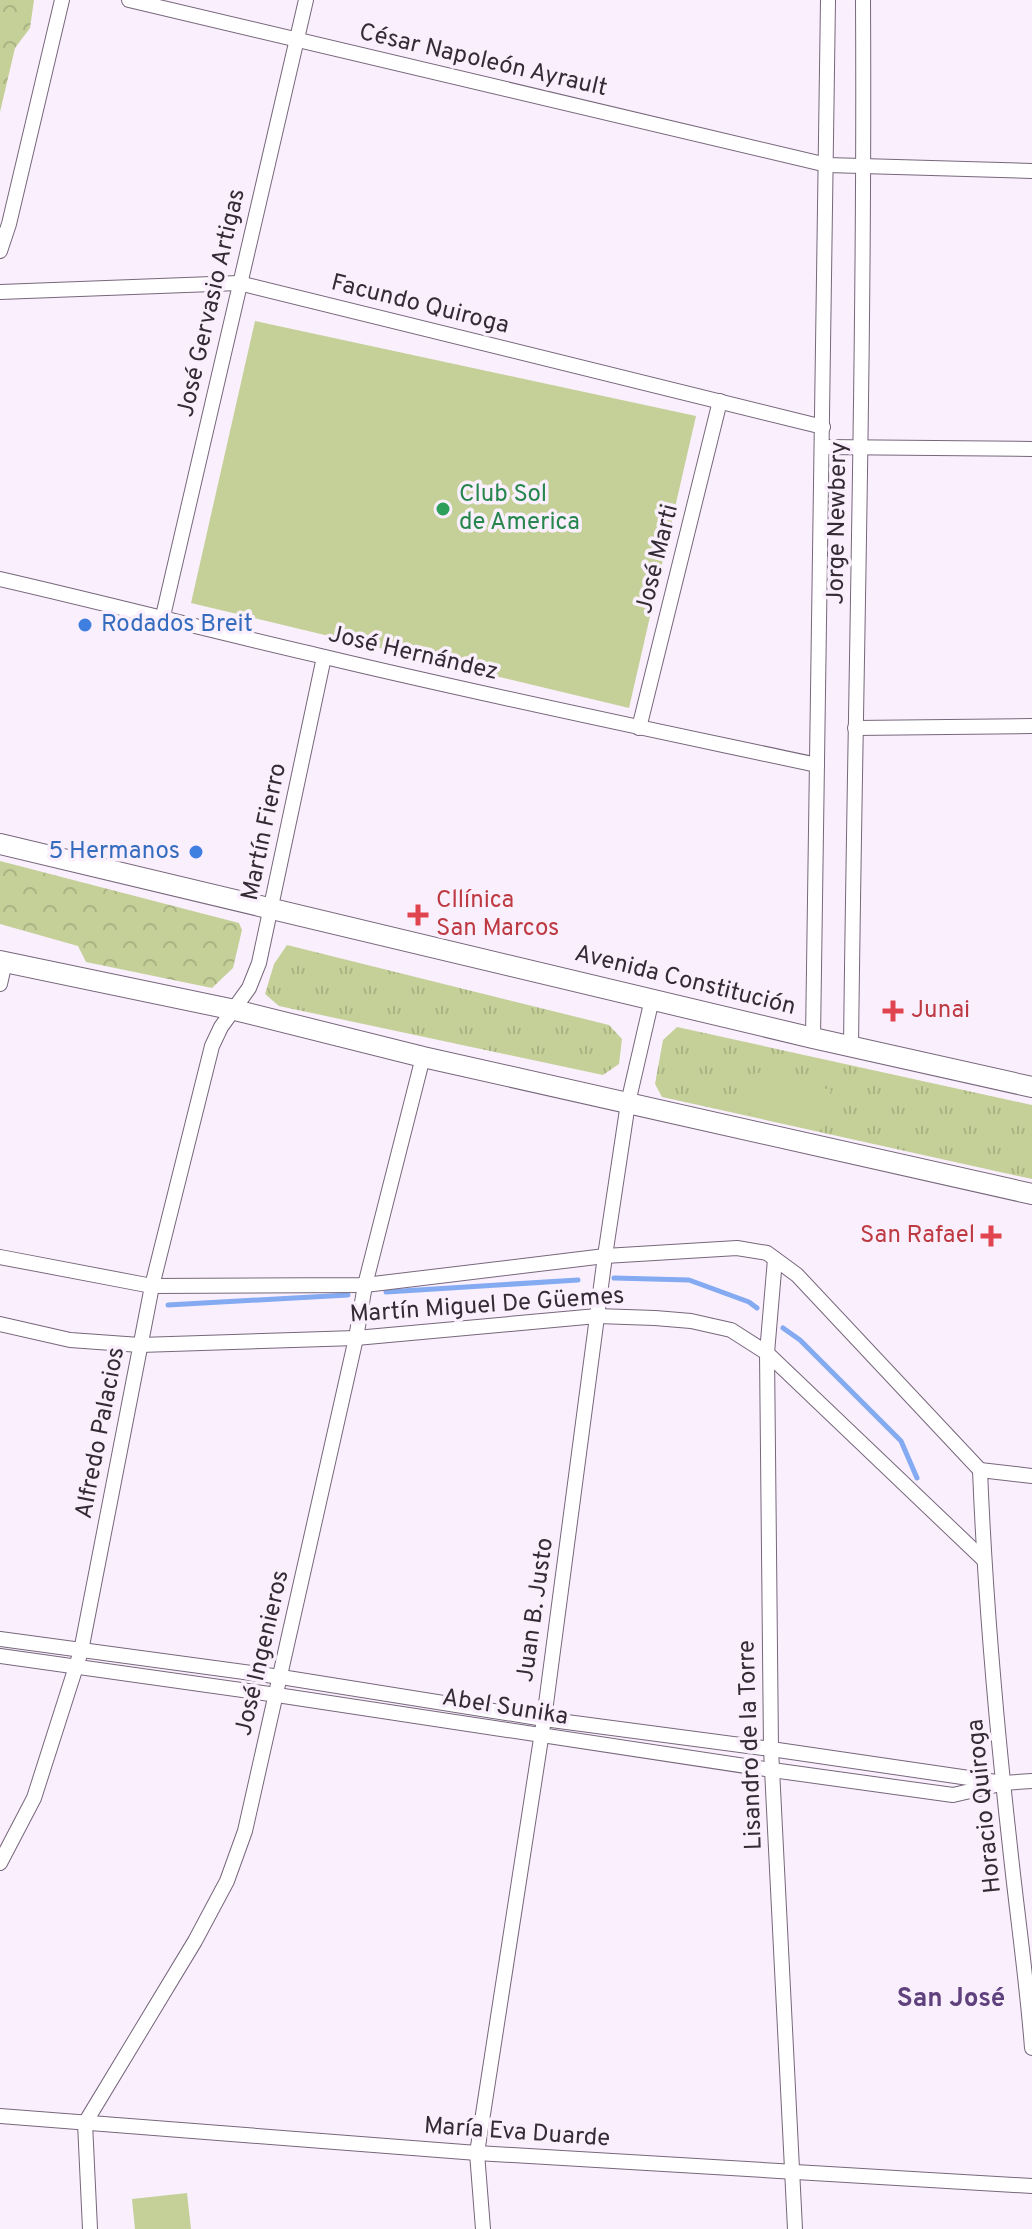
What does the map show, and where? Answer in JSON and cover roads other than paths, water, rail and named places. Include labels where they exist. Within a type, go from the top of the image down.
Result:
[{"type":"main road","name":"Avenida Constitución","points":[[0,844],[851,1047],[1032,1087]]},
{"type":"main road","points":[[2,961],[235,1010],[423,1057],[1032,1194]]},
{"type":"street","points":[[0,251],[62,0]]},
{"type":"street","name":"César Napoleón Ayrault","points":[[129,0],[827,165],[1032,171]]},
{"type":"street","name":"José Gervasio Artigas","points":[[163,616],[306,0]]},
{"type":"street","name":"Jorge Newbery","points":[[813,1038],[828,0]]},
{"type":"street","name":"Jorge Newbery","points":[[851,1047],[862,447],[863,0]]},
{"type":"street","name":"Facundo Quiroga","points":[[0,292],[239,283],[823,427]]},
{"type":"street","name":"José Marti","points":[[639,728],[720,401]]},
{"type":"street","points":[[822,447],[1032,449]]},
{"type":"street","name":"José Hernández","points":[[0,579],[324,657],[817,765]]},
{"type":"street","name":"Martín Fierro","points":[[235,1010],[249,988],[259,963],[324,657]]},
{"type":"street","points":[[855,728],[1032,726]]},
{"type":"street","points":[[0,984],[2,961]]},
{"type":"street","name":"Juan B. Justo","points":[[483,2229],[477,2153],[542,1736],[628,1103],[652,999]]},
{"type":"street","name":"Alfredo Palacios","points":[[0,1863],[34,1798],[81,1651],[152,1286],[212,1046],[221,1027],[235,1010]]},
{"type":"street","name":"José Ingenieros","points":[[85,2123],[195,1941],[227,1881],[245,1831],[356,1338],[365,1285],[423,1057]]},
{"type":"street","name":"Martín Miguel De Güemes","points":[[0,1257],[152,1286],[365,1285],[605,1256],[737,1248],[767,1253],[797,1275],[980,1470]]},
{"type":"street","name":"Lisandro de la Torre","points":[[775,1259],[767,1353],[771,1749],[795,2229]]},
{"type":"street","name":"Martín Miguel De Güemes","points":[[0,1324],[70,1340],[140,1345],[356,1338],[597,1316],[691,1321],[731,1330],[767,1353],[984,1560]]},
{"type":"street","points":[[980,1470],[1032,1476]]},
{"type":"street","name":"Horacio Quiroga","points":[[980,1470],[984,1560],[1003,1783],[1030,1995],[1032,2048]]},
{"type":"street","name":"Abel Sunika","points":[[0,1639],[1003,1783]]},
{"type":"street","name":"Abel Sunika","points":[[0,1656],[953,1795],[1003,1783],[1032,1781]]},
{"type":"street","name":"María Eva Duarde","points":[[0,2116],[477,2153],[1032,2186]]},
{"type":"street","points":[[85,2123],[90,2229]]},
{"type":"waterway","points":[[614,1278],[689,1280],[749,1302],[757,1308]]},
{"type":"waterway","points":[[386,1292],[578,1280]]},
{"type":"waterway","points":[[168,1305],[348,1295]]},
{"type":"waterway","points":[[783,1328],[800,1340],[901,1441],[917,1478]]},
{"type":"place","name":"Club Sol de America","points":[[443,509]]},
{"type":"place","name":"Rodados Breit","points":[[85,625]]},
{"type":"place","name":"5 Hermanos","points":[[196,852]]},
{"type":"place","name":"Cllínica San Marcos","points":[[418,915]]},
{"type":"place","name":"Junai","points":[[893,1011]]},
{"type":"place","name":"San Rafael","points":[[991,1236]]},
{"type":"district","name":"San José","points":[[951,1999]]}]
